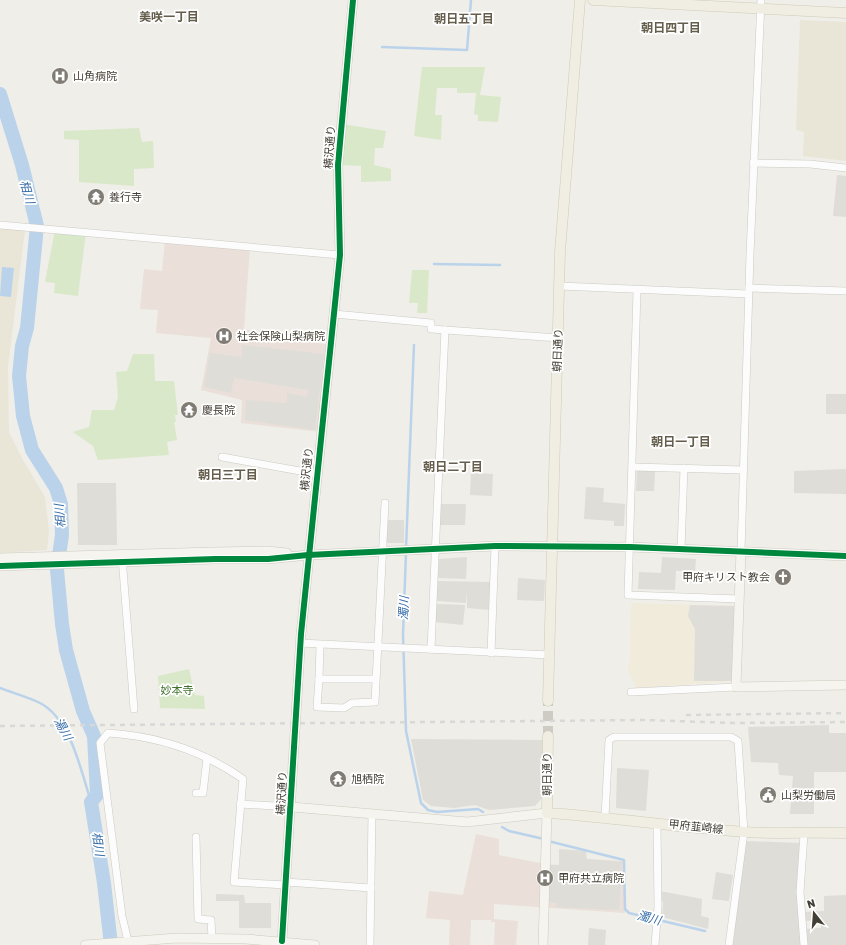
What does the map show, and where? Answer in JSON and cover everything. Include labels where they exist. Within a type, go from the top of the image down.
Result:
[{"type":"main road","name":"朝日通り","points":[[548,701],[559,338],[560,252],[580,0]]},
{"type":"main road","points":[[593,0],[761,4],[846,12]]},
{"type":"main road","name":"朝日通り","points":[[547,813],[548,736]]},
{"type":"main road","name":"甲府韮崎線","points":[[547,813],[605,817],[657,824],[744,832],[804,834],[846,833]]},
{"type":"street","name":"横沢通り","points":[[282,941],[292,807],[300,643],[340,255],[338,165],[353,0]]},
{"type":"street","points":[[736,687],[749,291],[761,4]]},
{"type":"street","points":[[754,163],[810,164],[846,168]]},
{"type":"street","points":[[0,225],[340,255]]},
{"type":"street","points":[[560,286],[637,291],[846,291]]},
{"type":"street","points":[[637,291],[628,595],[739,599]]},
{"type":"street","points":[[334,314],[431,323],[431,329],[559,338]]},
{"type":"street","points":[[431,649],[446,330]]},
{"type":"street","points":[[222,458],[317,474]]},
{"type":"street","points":[[633,466],[743,470]]},
{"type":"street","points":[[681,549],[684,468]]},
{"type":"street","points":[[320,644],[317,707],[344,708],[352,703],[375,702],[375,679],[384,552],[385,503]]},
{"type":"street","points":[[491,653],[495,546]]},
{"type":"street","points":[[0,558],[46,560],[122,558],[268,559],[308,555],[495,546],[630,546],[846,556]]},
{"type":"street","points":[[122,558],[134,709]]},
{"type":"street","points":[[0,566],[46,560]]},
{"type":"street","points":[[300,643],[550,655]]},
{"type":"street","points":[[319,679],[375,679]]},
{"type":"street","points":[[631,692],[736,687],[846,685]]},
{"type":"street","points":[[128,943],[122,916],[100,743],[108,733],[133,735],[196,752],[243,779],[234,882],[371,888]]},
{"type":"street","points":[[605,817],[609,740],[614,737],[731,737],[738,741],[744,832],[729,945]]},
{"type":"street","points":[[196,793],[203,793],[207,758]]},
{"type":"street","points":[[240,804],[467,822],[547,813],[543,945]]},
{"type":"street","points":[[370,945],[372,814]]},
{"type":"street","points":[[655,945],[658,907],[657,824]]},
{"type":"street","points":[[804,834],[800,892],[804,945]]},
{"type":"street","points":[[196,837],[198,919],[211,920],[212,938]]},
{"type":"street","points":[[85,945],[128,943],[177,938],[282,941],[315,945]]},
{"type":"shaded area","points":[[800,20],[846,22],[846,161],[803,156],[804,132],[796,130]]},
{"type":"shaded area","points":[[837,175],[846,176],[846,217],[833,216]]},
{"type":"shaded area","points":[[0,227],[25,230],[8,367],[9,432],[23,460],[45,497],[49,531],[47,550],[0,553]]},
{"type":"shaded area","name":"社会保険山梨病院","points":[[165,240],[250,247],[244,329],[252,331],[255,334],[331,345],[322,432],[241,423],[242,400],[201,390],[211,338],[156,333],[158,310],[140,309],[144,269],[162,271]]},
{"type":"shaded area","points":[[242,345],[324,354],[315,430],[245,420],[246,400],[287,403],[287,393],[307,397],[308,390],[234,378],[231,393],[204,387],[210,353],[242,357]]},
{"type":"shaded area","points":[[826,394],[846,394],[846,414],[826,414]]},
{"type":"shaded area","points":[[846,469],[846,494],[794,493],[794,471]]},
{"type":"shaded area","points":[[637,470],[655,471],[654,491],[636,491]]},
{"type":"shaded area","points":[[471,473],[493,474],[492,496],[470,495]]},
{"type":"shaded area","points":[[77,483],[116,483],[117,545],[78,545]]},
{"type":"shaded area","points":[[586,487],[604,488],[603,502],[625,504],[624,526],[614,526],[614,521],[584,519]]},
{"type":"shaded area","points":[[441,504],[466,504],[465,525],[440,525]]},
{"type":"shaded area","points":[[387,520],[404,520],[404,543],[387,543]]},
{"type":"shaded area","points":[[467,557],[466,579],[438,578],[439,559]]},
{"type":"shaded area","points":[[662,557],[696,559],[695,571],[676,571],[675,590],[638,589],[639,572],[661,573]]},
{"type":"shaded area","points":[[518,578],[545,580],[544,601],[517,600]]},
{"type":"shaded area","points":[[437,581],[491,582],[490,610],[467,608],[467,592],[466,603],[437,601]]},
{"type":"shaded area","points":[[631,603],[736,606],[735,681],[636,688],[627,667],[630,661]]},
{"type":"shaded area","points":[[437,604],[465,605],[463,625],[435,622]]},
{"type":"shaded area","points":[[690,605],[736,606],[735,681],[694,681],[695,629],[688,616]]},
{"type":"shaded area","points":[[829,725],[829,733],[846,733],[846,772],[814,772],[814,814],[790,814],[793,776],[779,775],[778,763],[751,762],[748,727]]},
{"type":"shaded area","points":[[411,739],[543,740],[542,798],[535,806],[489,810],[475,805],[454,808],[431,806],[423,800]]},
{"type":"shaded area","points":[[617,768],[649,770],[646,811],[616,808]]},
{"type":"shaded area","name":"甲府共立病院","points":[[476,834],[499,839],[499,855],[545,864],[559,865],[560,850],[586,851],[587,859],[623,861],[625,913],[494,904],[494,919],[518,921],[516,945],[494,945],[495,922],[491,922],[491,920],[471,920],[470,945],[449,945],[450,920],[426,918],[429,891],[463,895]]},
{"type":"shaded area","points":[[745,841],[801,843],[801,945],[732,945]]},
{"type":"shaded area","points":[[559,849],[586,851],[586,859],[622,862],[619,910],[556,907],[556,903],[548,903],[550,865],[559,865]]},
{"type":"shaded area","points":[[716,872],[733,875],[729,901],[712,899]]},
{"type":"shaded area","points":[[660,891],[702,899],[701,916],[709,918],[708,929],[662,917],[663,904]]},
{"type":"shaded area","points":[[216,894],[244,895],[245,903],[271,903],[271,928],[239,928],[239,901],[216,901]]},
{"type":"shaded area","points":[[846,895],[846,945],[805,945],[804,929],[821,928],[820,920],[804,921],[803,912],[824,911],[824,896]]},
{"type":"shaded area","points":[[589,928],[606,930],[605,945],[588,945]]},
{"type":"green space","points":[[422,67],[485,67],[480,95],[501,97],[498,122],[478,121],[478,115],[474,114],[476,93],[457,93],[457,88],[437,88],[435,115],[442,115],[441,140],[414,136]]},
{"type":"green space","points":[[342,124],[386,131],[383,148],[375,148],[374,165],[391,169],[391,181],[361,182],[361,166],[338,165]]},
{"type":"green space","points":[[139,128],[142,142],[153,141],[154,168],[134,169],[134,186],[79,182],[79,140],[64,139],[64,131]]},
{"type":"green space","points":[[55,230],[86,232],[78,296],[54,293],[55,283],[45,282]]},
{"type":"green space","points":[[412,270],[429,270],[427,313],[417,313],[418,303],[409,303]]},
{"type":"green space","points":[[133,354],[154,354],[155,381],[174,381],[178,415],[175,415],[176,422],[174,422],[177,440],[167,442],[169,455],[98,460],[93,446],[73,432],[89,427],[92,410],[114,410],[118,397],[116,372],[127,371]]},
{"type":"green space","name":"妙本寺","points":[[189,669],[195,695],[204,696],[205,709],[160,708],[158,676]]},
{"type":"water","points":[[2,267],[14,268],[11,297],[0,296]]},
{"type":"waterway","points":[[382,47],[467,50],[471,0]]},
{"type":"waterway","name":"相川","points":[[0,94],[22,165],[37,226],[27,328],[22,346],[19,376],[23,416],[32,450],[56,488],[61,504],[62,535],[57,570],[62,624],[66,650],[83,711],[94,736],[97,795],[91,802],[104,883],[111,945]]},
{"type":"waterway","points":[[434,264],[500,265]]},
{"type":"waterway","name":"濁川","points":[[406,548],[414,345]]},
{"type":"waterway","name":"濁川","points":[[406,553],[403,634],[406,731],[421,803],[428,810],[437,812],[478,809],[483,812]]},
{"type":"waterway","name":"湯川","points":[[0,688],[40,703],[51,711],[60,721],[79,761],[91,802]]},
{"type":"waterway","name":"濁川","points":[[502,827],[509,831],[544,839]]},
{"type":"waterway","name":"濁川","points":[[548,841],[624,860],[625,909],[629,913],[705,931]]},
{"type":"tunnel","points":[[548,701],[548,736]]},
{"type":"railway","points":[[686,715],[846,713]]},
{"type":"railway","points":[[0,726],[646,720],[734,723],[846,722]]},
{"type":"cycle path","points":[[282,941],[301,634],[340,255],[338,165],[353,0]]},
{"type":"cycle path","points":[[0,566],[215,559],[268,559],[308,555],[495,546],[630,547],[846,556]]},
{"type":"place","name":"山角病院","points":[[60,76]]},
{"type":"place","name":"養行寺","points":[[96,197]]},
{"type":"place","name":"社会保険山梨病院","points":[[224,336]]},
{"type":"place","name":"慶長院","points":[[189,410]]},
{"type":"place","name":"甲府キリスト教会","points":[[783,577]]},
{"type":"place","name":"旭栖院","points":[[338,779]]},
{"type":"place","name":"山梨労働局","points":[[768,795]]},
{"type":"place","name":"甲府共立病院","points":[[545,878]]},
{"type":"district","name":"美咲一丁目","points":[[169,17]]},
{"type":"district","name":"朝日五丁目","points":[[464,19]]},
{"type":"district","name":"朝日四丁目","points":[[671,28]]},
{"type":"district","name":"朝日一丁目","points":[[681,442]]},
{"type":"district","name":"朝日二丁目","points":[[453,467]]},
{"type":"district","name":"朝日三丁目","points":[[228,475]]}]
